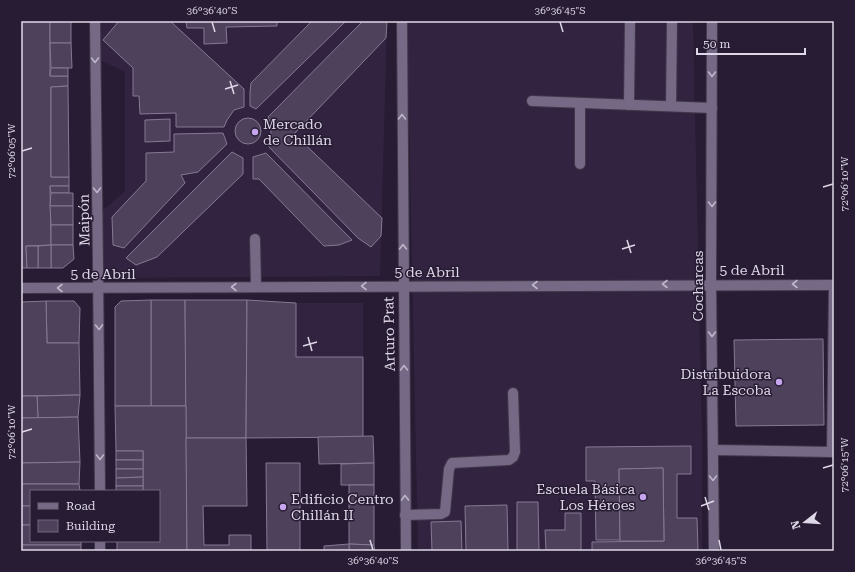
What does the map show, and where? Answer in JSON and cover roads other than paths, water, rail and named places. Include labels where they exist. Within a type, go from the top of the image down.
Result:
[{"type":"street","name":"Maipón","points":[[95,21],[100,490]]},
{"type":"street","name":"Arturo Prat","points":[[402,21],[406,551]]},
{"type":"street","points":[[628,105],[630,21]]},
{"type":"street","points":[[671,106],[672,21]]},
{"type":"street","name":"Cocharcas","points":[[712,21],[711,284],[714,551]]},
{"type":"street","points":[[532,102],[712,108]]},
{"type":"street","points":[[580,103],[580,164]]},
{"type":"street","points":[[255,240],[256,287]]},
{"type":"street","name":"5 de Abril","points":[[21,288],[834,284]]},
{"type":"street","points":[[712,450],[832,452],[834,284]]},
{"type":"street","points":[[405,515],[441,514],[445,512],[449,469],[452,463],[509,460],[513,457],[515,452],[513,393]]},
{"type":"place","name":"Mercado de Chillán","points":[[255,132]]},
{"type":"place","name":"Distribuidora La Escoba","points":[[779,382]]},
{"type":"place","name":"Escuela Básica Los Héroes","points":[[643,497]]},
{"type":"place","name":"Edificio Centro Chillán II","points":[[283,507]]}]
